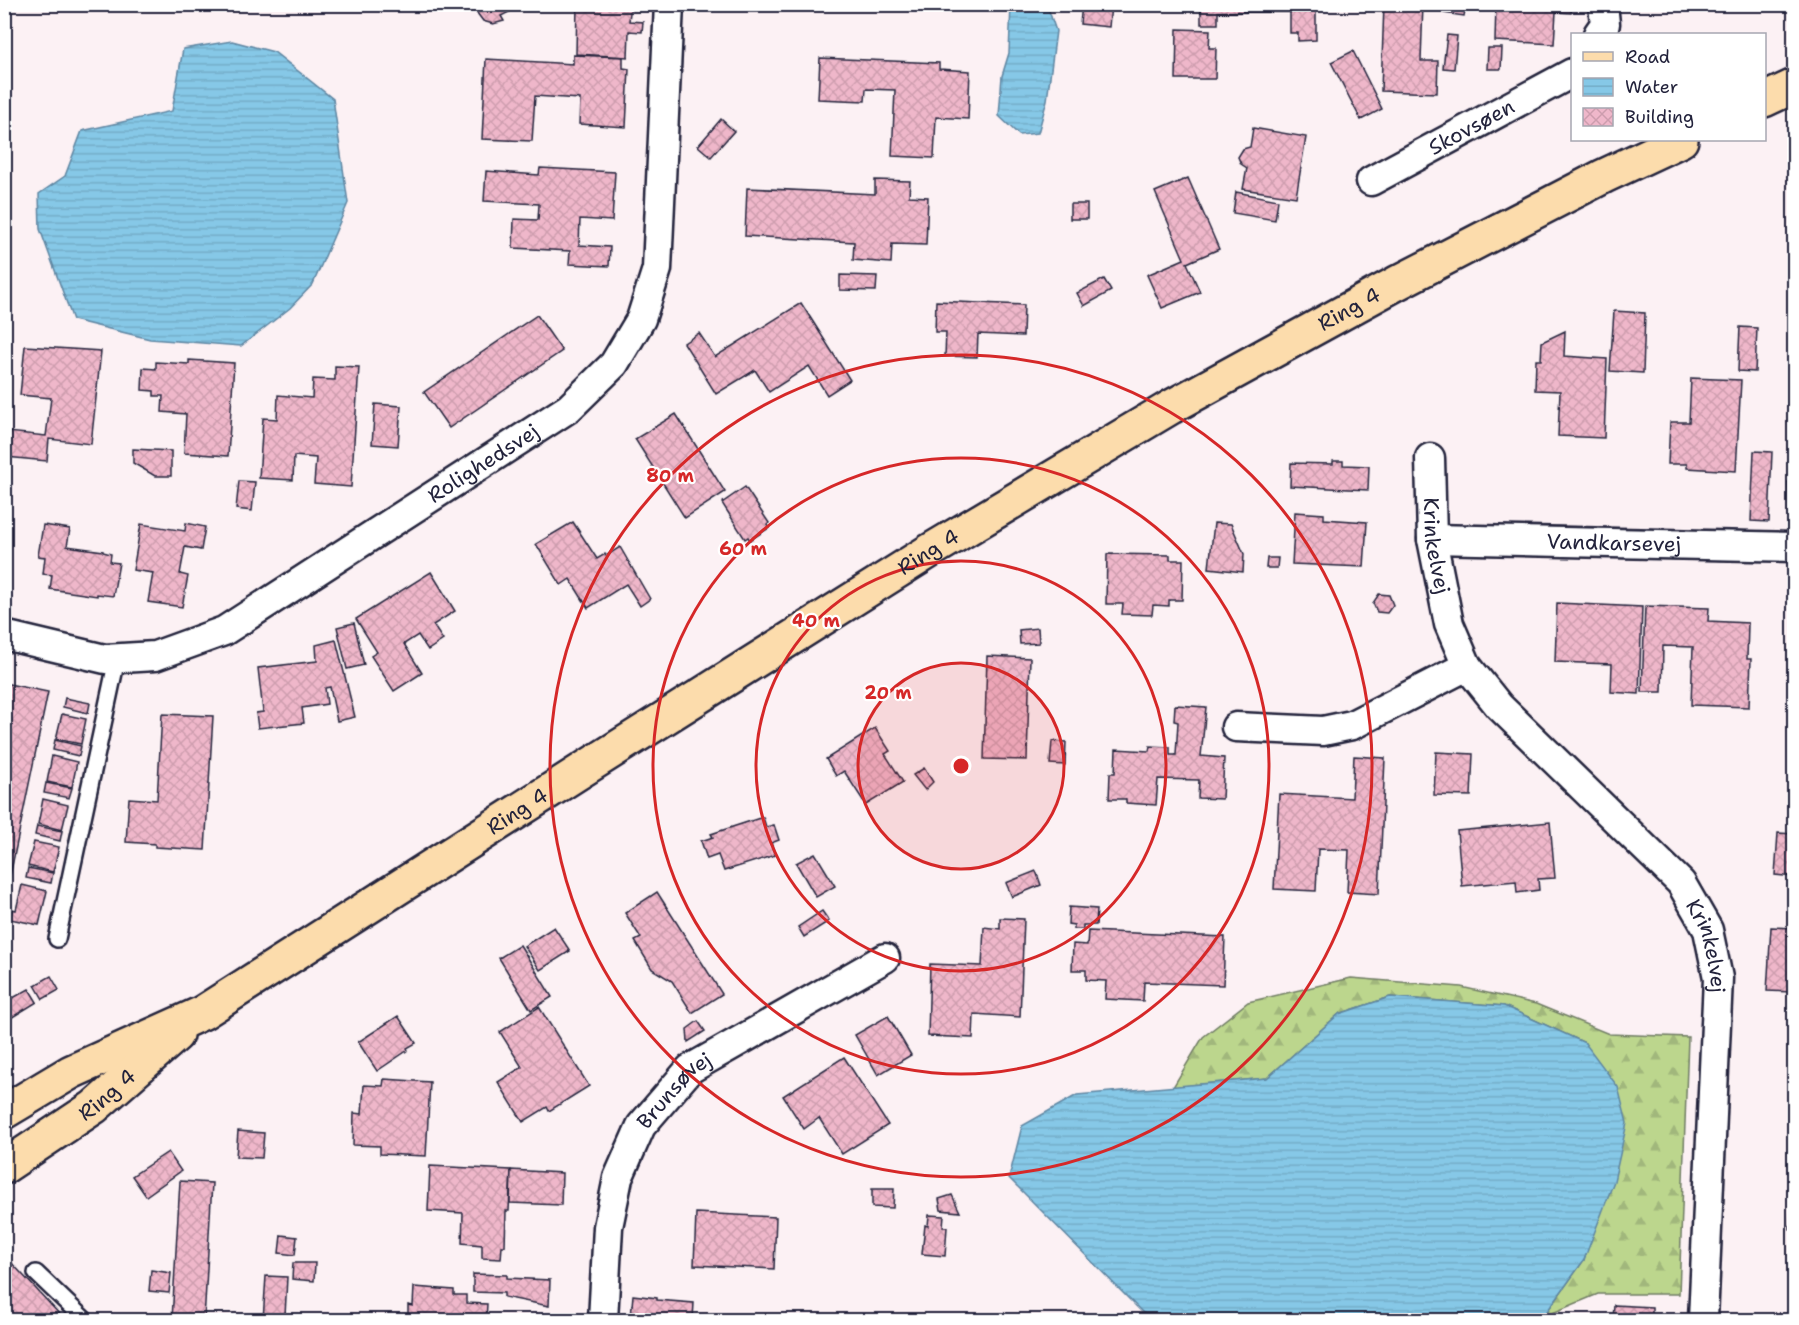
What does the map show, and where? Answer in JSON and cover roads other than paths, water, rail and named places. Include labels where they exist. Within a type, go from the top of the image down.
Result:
[{"type":"main road","points":[[1766,99],[1794,86]]},
{"type":"main road","name":"Ring 4","points":[[4,1112],[71,1072],[202,1012],[928,552],[1171,407],[1397,283],[1604,176],[1679,141]]},
{"type":"main road","name":"Ring 4","points":[[4,1167],[94,1107],[202,1012]]},
{"type":"street","name":"Rolighedsvej","points":[[4,635],[105,659],[117,659],[155,656],[224,631],[568,408],[614,364],[641,319],[657,269],[669,4]]},
{"type":"street","points":[[1599,33],[1605,24],[1603,4]]},
{"type":"street","name":"Skovsøen","points":[[1371,182],[1571,74]]},
{"type":"street","name":"Krinkelvej","points":[[1430,458],[1432,539],[1449,624],[1467,666],[1499,706],[1681,883],[1708,930],[1718,978],[1703,1320]]},
{"type":"street","name":"Vandkarsevej","points":[[1432,539],[1794,547]]},
{"type":"street","points":[[1236,727],[1323,731],[1352,725],[1467,666]]},
{"type":"street","name":"Brunsøvej","points":[[603,1320],[608,1227],[618,1178],[641,1126],[690,1069],[885,958]]},
{"type":"lane","points":[[57,939],[117,659]]},
{"type":"lane","points":[[36,1273],[85,1320]]},
{"type":"water","points":[[1011,5],[1047,5],[1056,31],[1047,100],[1038,133],[1019,135],[999,116],[1002,76],[1009,53]]},
{"type":"water","points":[[232,41],[274,52],[333,99],[348,203],[313,284],[290,308],[241,346],[150,339],[73,320],[40,229],[39,194],[65,176],[82,131],[172,111],[183,49]]},
{"type":"water","points":[[1390,997],[1504,1006],[1585,1043],[1618,1087],[1627,1123],[1614,1181],[1584,1260],[1543,1317],[1527,1320],[1164,1320],[1143,1313],[1009,1178],[1022,1126],[1077,1095],[1267,1078],[1339,1014]]}]
